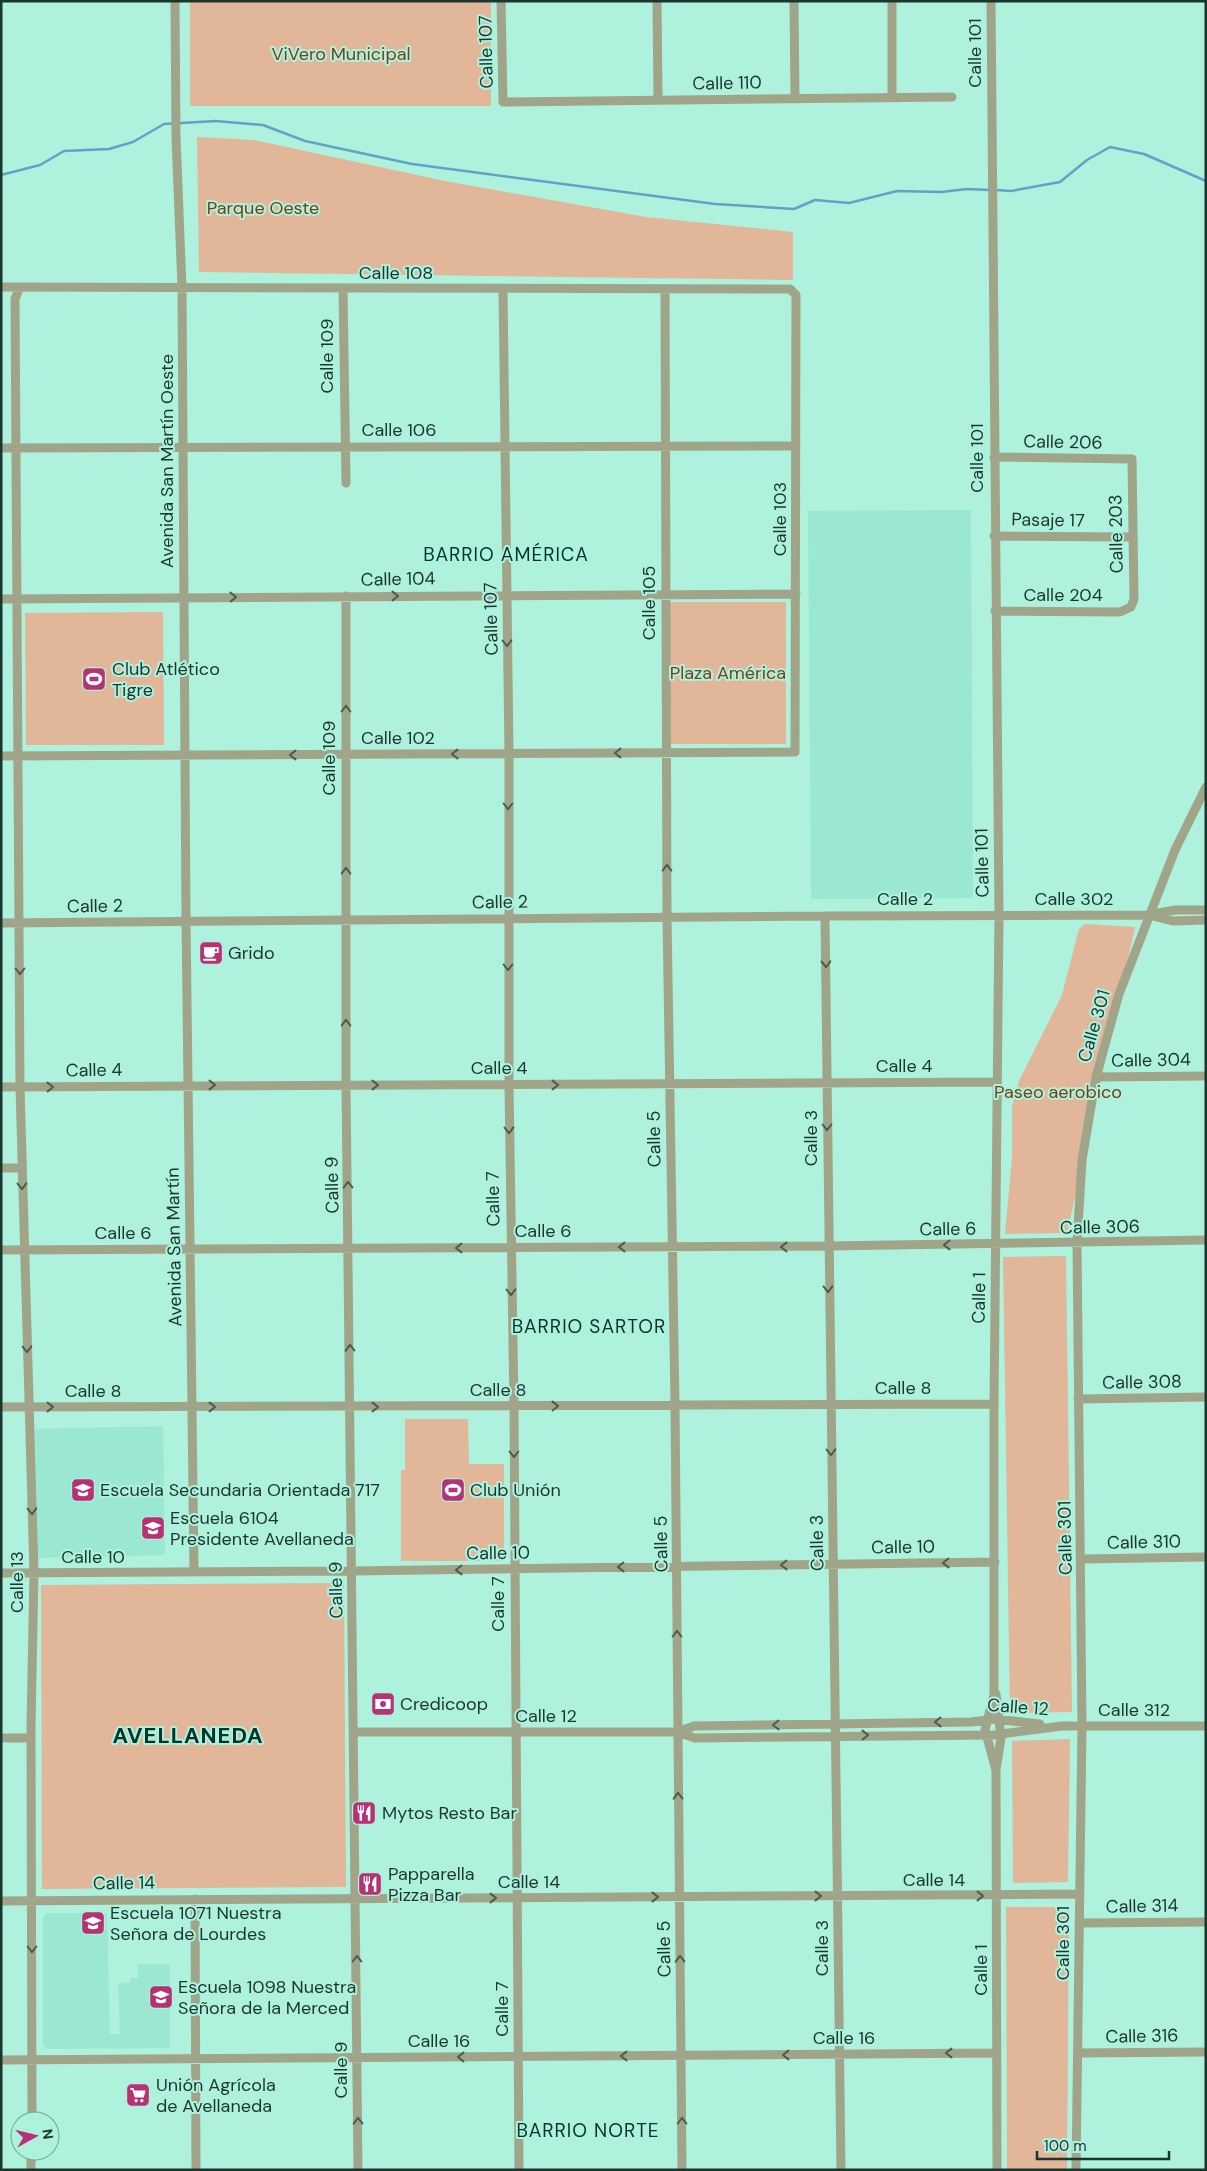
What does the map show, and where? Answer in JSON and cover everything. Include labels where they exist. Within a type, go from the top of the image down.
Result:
[{"type":"street","name":"Avenida San Martín Oeste","points":[[175,1],[175,108],[182,287],[186,921]]},
{"type":"street","name":"Calle 107","points":[[501,1],[503,102]]},
{"type":"street","points":[[657,1],[658,100]]},
{"type":"street","points":[[794,1],[795,99]]},
{"type":"street","points":[[892,1],[892,98]]},
{"type":"street","name":"Calle 101","points":[[991,1],[994,536],[999,915]]},
{"type":"street","name":"Calle 110","points":[[503,102],[952,97]]},
{"type":"street","name":"Calle 108","points":[[1,287],[502,290],[790,289]]},
{"type":"street","name":"Calle 13","points":[[20,287],[15,299],[20,1087],[34,1573],[31,1738],[32,2111]]},
{"type":"street","name":"Calle 109","points":[[343,288],[346,483]]},
{"type":"street","name":"Calle 105","points":[[665,289],[667,917]]},
{"type":"street","name":"Calle 103","points":[[790,289],[796,295],[795,752]]},
{"type":"street","name":"Calle 107","points":[[502,290],[509,753],[508,918]]},
{"type":"street","name":"Calle 106","points":[[1,448],[796,446]]},
{"type":"street","name":"Calle 206","points":[[994,457],[1132,459]]},
{"type":"street","name":"Calle 203","points":[[1131,608],[1134,600],[1132,459]]},
{"type":"street","name":"Pasaje 17","points":[[994,536],[1132,537]]},
{"type":"street","name":"Calle 104","points":[[1,599],[507,594],[796,594]]},
{"type":"street","name":"Calle 109","points":[[346,596],[346,920]]},
{"type":"street","name":"Calle 204","points":[[995,611],[1120,612],[1131,608]]},
{"type":"street","name":"Calle 102","points":[[1,756],[795,752]]},
{"type":"street","name":"Calle 301","points":[[1076,2170],[1082,1726],[1082,1559],[1077,1243],[1082,1160],[1096,1077],[1119,994],[1148,915],[1175,850],[1206,787]]},
{"type":"street","name":"Calle 302","points":[[999,915],[1148,915],[1175,910],[1206,910]]},
{"type":"street","name":"Calle 2","points":[[1,923],[999,915]]},
{"type":"street","name":"Calle 1","points":[[996,1770],[986,1734],[987,1719],[994,1694],[994,1404],[999,915]]},
{"type":"street","name":"Calle 302","points":[[1148,915],[1173,921],[1206,920]]},
{"type":"street","name":"Calle 3","points":[[825,916],[841,2170]]},
{"type":"street","name":"Calle 5","points":[[667,917],[677,1567],[682,2170]]},
{"type":"street","name":"Calle 7","points":[[508,918],[510,1248],[514,1407],[519,2170]]},
{"type":"street","name":"Calle 9","points":[[346,920],[346,1084],[358,2170]]},
{"type":"street","name":"Avenida San Martín","points":[[186,921],[194,1572]]},
{"type":"street","name":"Calle 304","points":[[1096,1077],[1206,1076]]},
{"type":"street","name":"Calle 4","points":[[1,1087],[997,1082]]},
{"type":"street","points":[[1,1168],[22,1168]]},
{"type":"street","name":"Calle 306","points":[[996,1245],[1206,1240]]},
{"type":"street","name":"Calle 6","points":[[1,1250],[996,1245]]},
{"type":"street","name":"Calle 308","points":[[1078,1399],[1206,1398]]},
{"type":"street","name":"Calle 8","points":[[1,1408],[994,1404]]},
{"type":"street","name":"Calle 310","points":[[1082,1559],[1206,1557]]},
{"type":"street","name":"Calle 10","points":[[1,1573],[352,1571],[995,1562]]},
{"type":"street","name":"Calle 1","points":[[994,1681],[1001,1734],[996,1770],[998,1896],[997,2170]]},
{"type":"street","name":"Calle 12","points":[[677,1732],[694,1726],[972,1722],[987,1719],[1062,1726]]},
{"type":"street","name":"Calle 312","points":[[1062,1726],[1206,1726]]},
{"type":"street","name":"Calle 12","points":[[354,1732],[677,1732],[695,1738],[1001,1734],[1062,1726]]},
{"type":"street","points":[[1,1738],[31,1738]]},
{"type":"street","name":"Calle 314","points":[[998,1896],[1080,1894]]},
{"type":"street","name":"Calle 14","points":[[1,1900],[998,1896]]},
{"type":"street","points":[[195,1899],[196,2170]]},
{"type":"street","name":"Calle 314","points":[[1079,1923],[1206,1922]]},
{"type":"street","name":"Calle 316","points":[[1078,2054],[1206,2052]]},
{"type":"street","name":"Calle 16","points":[[1,2060],[998,2053]]},
{"type":"shaded area","points":[[971,510],[973,898],[811,899],[808,511]]},
{"type":"shaded area","points":[[163,1426],[165,1555],[38,1558],[35,1429]]},
{"type":"shaded area","points":[[46,1913],[107,1913],[110,2034],[120,2034],[118,1983],[130,1983],[130,1978],[138,1978],[138,1964],[170,1964],[170,2048],[47,2049],[43,2045],[43,1918]]},
{"type":"green space","name":"ViVero Municipal","points":[[190,1],[491,1],[491,106],[190,106]]},
{"type":"green space","name":"Parque Oeste","points":[[197,137],[254,140],[445,181],[646,217],[793,232],[793,280],[199,272]]},
{"type":"green space","name":"Plaza América","points":[[669,602],[786,602],[786,744],[669,744]]},
{"type":"green space","name":"Club Atlético Tigre","points":[[163,612],[164,745],[26,745],[25,613]]},
{"type":"green space","name":"Paseo aerobico","points":[[1085,924],[1135,927],[1067,1233],[1005,1234],[1012,1157],[1012,1107],[1019,1081],[1062,995],[1079,929]]},
{"type":"green space","points":[[1066,1256],[1072,1712],[1010,1713],[1003,1257]]},
{"type":"green space","name":"Club Unión","points":[[405,1419],[468,1419],[469,1464],[504,1464],[504,1561],[401,1561],[401,1470],[405,1470]]},
{"type":"green space","points":[[344,1583],[346,1887],[42,1889],[41,1585]]},
{"type":"green space","points":[[1070,1739],[1068,1882],[1013,1883],[1012,1741]]},
{"type":"green space","points":[[1006,1907],[1069,1907],[1067,2170],[1007,2170]]},
{"type":"waterway","points":[[1,175],[40,165],[64,151],[109,149],[133,142],[164,124],[216,121],[263,125],[305,141],[412,164],[715,204],[794,209],[815,200],[849,203],[897,191],[990,190]]},
{"type":"waterway","points":[[996,190],[1011,191],[1060,182],[1087,160],[1110,147],[1144,154],[1206,181]]},
{"type":"place","name":"Club Atlético Tigre","points":[[94,679]]},
{"type":"place","name":"Grido","points":[[211,953]]},
{"type":"place","name":"Escuela Secundaria Orientada 717","points":[[83,1490]]},
{"type":"place","name":"Club Unión","points":[[453,1490]]},
{"type":"place","name":"Escuela 6104 Presidente Avellaneda","points":[[153,1528]]},
{"type":"place","name":"Credicoop","points":[[383,1704]]},
{"type":"place","name":"Mytos Resto Bar","points":[[364,1813]]},
{"type":"place","name":"Papparella Pizza Bar","points":[[370,1884]]},
{"type":"place","name":"Escuela 1071 Nuestra Señora de Lourdes","points":[[93,1923]]},
{"type":"place","name":"Escuela 1098 Nuestra Señora de la Merced","points":[[161,1997]]},
{"type":"place","name":"Unión Agrícola de Avellaneda","points":[[138,2095]]},
{"type":"district","name":"BARRIO AMÉRICA","points":[[506,554]]},
{"type":"district","name":"BARRIO SARTOR","points":[[589,1326]]},
{"type":"district","name":"AVELLANEDA","points":[[188,1735]]},
{"type":"district","name":"BARRIO NORTE","points":[[588,2130]]}]
